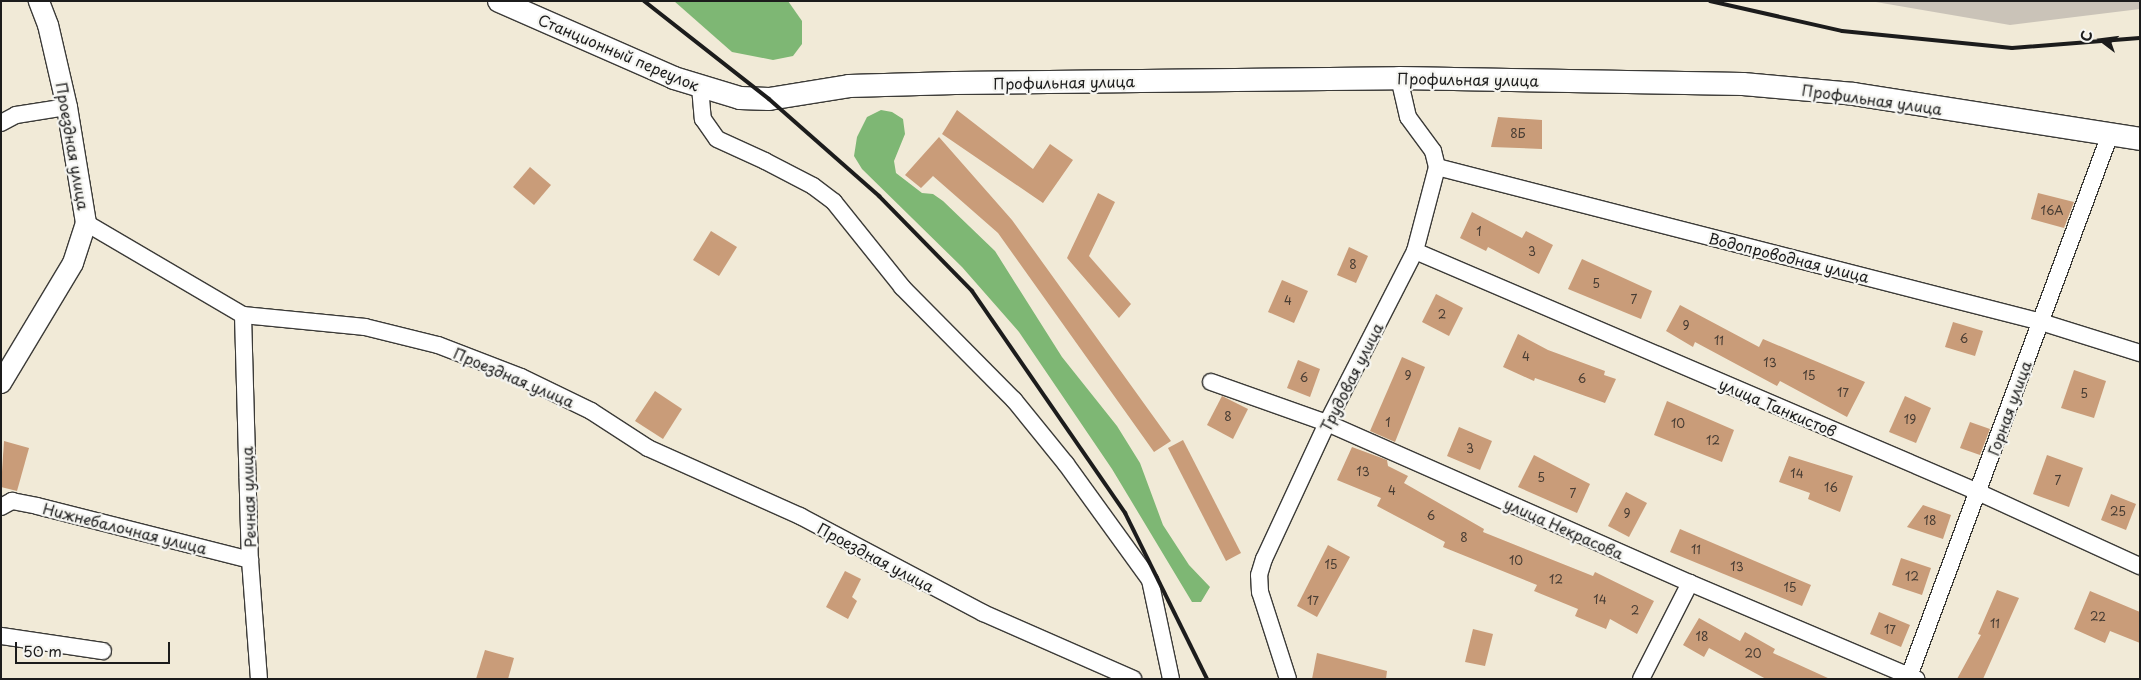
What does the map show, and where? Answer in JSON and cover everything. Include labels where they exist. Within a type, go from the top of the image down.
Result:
[{"type":"main road","name":"Станционный переулок","points":[[499,1],[700,86],[740,98]]},
{"type":"main road","name":"Профильная улица","points":[[740,98],[769,99],[868,85],[1399,78],[1743,84],[1854,94],[2140,140]]},
{"type":"street","name":"Проездная улица","points":[[39,1],[48,25],[67,107],[86,223],[243,315],[365,327],[438,345],[521,377],[591,411],[648,448],[800,516],[983,613],[1133,679]]},
{"type":"street","points":[[1399,78],[1408,117],[1433,151],[1437,167]]},
{"type":"street","points":[[700,86],[703,119],[717,140],[765,161],[813,186],[834,202],[902,287],[1014,400],[1066,464],[1150,580],[1172,679]]},
{"type":"street","points":[[1,123],[16,115],[67,107]]},
{"type":"street","name":"Горная улица","points":[[1911,678],[2109,136]]},
{"type":"street","name":"Трудовая улица","points":[[1288,679],[1265,613],[1259,575],[1328,423],[1415,251],[1437,167]]},
{"type":"street","name":"Водопроводная улица","points":[[1437,167],[2042,322],[2140,353]]},
{"type":"street","points":[[1,383],[72,263],[86,223]]},
{"type":"street","name":"улица Танкистов","points":[[1415,251],[1978,492],[2140,566]]},
{"type":"street","name":"Речная улица","points":[[243,315],[250,560],[259,679]]},
{"type":"street","name":"улица Некрасова","points":[[1211,382],[1328,423],[1690,583],[1911,678]]},
{"type":"street","name":"Нижнебалочная улица","points":[[1,507],[12,501],[38,506],[250,560]]},
{"type":"street","points":[[1641,679],[1690,583]]},
{"type":"street","points":[[1,636],[103,651]]},
{"type":"shaded area","points":[[1870,1],[2140,1],[2140,9],[2010,25]]},
{"type":"green space","points":[[674,1],[788,1],[802,21],[802,44],[793,56],[773,60],[732,52]]},
{"type":"green space","points":[[881,110],[892,112],[903,119],[905,134],[894,161],[896,173],[922,193],[933,194],[943,201],[995,251],[1062,357],[1117,426],[1140,463],[1163,525],[1189,565],[1210,587],[1201,602],[1192,602],[1112,469],[1019,332],[962,267],[862,169],[854,156],[857,137],[867,117]]},
{"type":"building","points":[[957,110],[1033,169],[1050,144],[1073,160],[1043,203],[942,134]]},
{"type":"building","points":[[1498,117],[1542,120],[1542,149],[1491,147]]},
{"type":"building","points":[[939,137],[1012,220],[1171,441],[1154,452],[998,233],[933,176],[921,188],[905,175]]},
{"type":"building","points":[[530,167],[551,185],[534,205],[513,187]]},
{"type":"building","points":[[1098,193],[1115,202],[1089,256],[1131,304],[1119,318],[1067,258]]},
{"type":"building","points":[[2038,193],[2074,202],[2064,228],[2031,219]]},
{"type":"building","points":[[1472,212],[1522,238],[1526,231],[1553,245],[1539,274],[1488,247],[1486,251],[1460,238]]},
{"type":"building","points":[[711,231],[737,247],[719,276],[693,260]]},
{"type":"building","points":[[1349,247],[1368,256],[1356,283],[1337,275]]},
{"type":"building","points":[[1582,259],[1652,291],[1641,319],[1568,289]]},
{"type":"building","points":[[1282,280],[1308,291],[1294,323],[1268,312]]},
{"type":"building","points":[[1436,294],[1463,308],[1449,336],[1422,322]]},
{"type":"building","points":[[1680,305],[1759,347],[1763,339],[1865,382],[1847,417],[1780,381],[1777,386],[1695,342],[1693,347],[1666,331]]},
{"type":"building","points":[[1953,322],[1983,331],[1975,356],[1945,347]]},
{"type":"building","points":[[1518,334],[1548,350],[1605,371],[1604,375],[1616,379],[1605,403],[1535,378],[1534,381],[1503,367]]},
{"type":"building","points":[[1402,357],[1425,367],[1395,442],[1370,431]]},
{"type":"building","points":[[1298,360],[1320,369],[1310,397],[1287,388]]},
{"type":"building","points":[[2074,370],[2106,381],[2094,418],[2061,408]]},
{"type":"building","points":[[655,391],[682,409],[663,439],[635,421]]},
{"type":"building","points":[[1222,396],[1248,409],[1233,439],[1207,425]]},
{"type":"building","points":[[1905,396],[1931,408],[1916,443],[1889,432]]},
{"type":"building","points":[[1667,401],[1734,430],[1722,462],[1654,435]]},
{"type":"building","points":[[1970,422],[1990,429],[1980,455],[1960,448]]},
{"type":"building","points":[[1459,427],[1492,441],[1480,470],[1447,456]]},
{"type":"building","points":[[1183,440],[1241,553],[1226,561],[1168,448]]},
{"type":"building","points":[[4,441],[29,448],[17,491],[1,487]]},
{"type":"building","points":[[1352,447],[1387,460],[1388,466],[1408,476],[1404,483],[1484,529],[1483,532],[1593,576],[1595,572],[1654,601],[1637,634],[1610,619],[1606,629],[1575,616],[1578,609],[1534,591],[1537,585],[1443,547],[1445,542],[1377,506],[1381,498],[1337,480]]},
{"type":"building","points":[[1534,455],[1590,484],[1577,513],[1518,487]]},
{"type":"building","points":[[2047,455],[2083,468],[2069,507],[2033,494]]},
{"type":"building","points":[[1789,456],[1853,476],[1840,512],[1808,499],[1810,493],[1779,482]]},
{"type":"building","points":[[1626,492],[1647,503],[1629,537],[1608,526]]},
{"type":"building","points":[[2111,494],[2136,504],[2126,530],[2101,520]]},
{"type":"building","points":[[1923,505],[1951,515],[1943,539],[1907,527]]},
{"type":"building","points":[[1680,529],[1811,585],[1802,606],[1670,552]]},
{"type":"building","points":[[1328,545],[1350,557],[1317,617],[1297,606]]},
{"type":"building","points":[[1901,558],[1931,568],[1922,595],[1892,585]]},
{"type":"building","points":[[845,571],[861,579],[852,597],[857,601],[848,619],[826,607]]},
{"type":"building","points":[[1997,590],[2019,598],[1983,679],[1957,679],[1981,635],[1978,634]]},
{"type":"building","points":[[2090,591],[2140,612],[2140,643],[2110,631],[2105,643],[2074,629]]},
{"type":"building","points":[[1879,612],[1910,625],[1901,647],[1870,634]]},
{"type":"building","points":[[1699,618],[1740,641],[1745,632],[1775,649],[1773,653],[1830,679],[1766,679],[1709,648],[1704,657],[1683,645]]},
{"type":"building","points":[[1473,629],[1493,634],[1485,666],[1465,662]]},
{"type":"building","points":[[485,650],[514,658],[508,679],[476,679]]},
{"type":"building","points":[[1317,653],[1387,671],[1386,679],[1312,679]]},
{"type":"railway","points":[[644,1],[769,99],[879,196],[972,291],[1125,513],[1207,679]]},
{"type":"railway","points":[[1710,1],[1842,31],[2012,48],[2140,38]]}]
